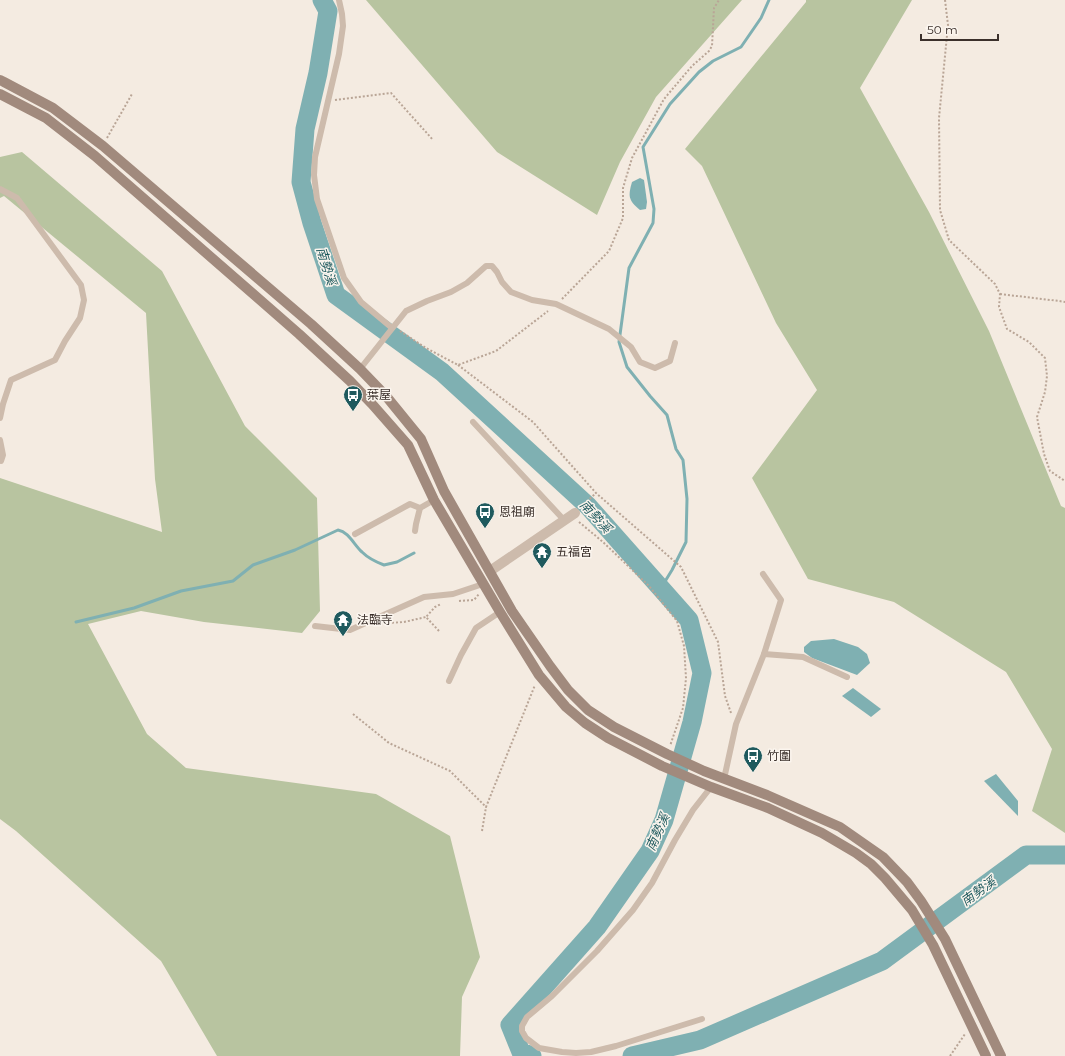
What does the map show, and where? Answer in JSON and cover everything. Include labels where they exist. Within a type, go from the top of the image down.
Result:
[{"type":"street","points":[[0,80],[53,108],[103,146],[363,367],[421,439],[444,491],[512,611],[568,690],[588,710],[614,727],[669,755],[840,827],[883,857],[907,882],[945,939],[1001,1056]]},
{"type":"street","points":[[0,94],[46,118],[95,156],[299,334],[350,381],[408,445],[434,500],[483,584],[539,675],[566,707],[585,723],[608,738],[662,766],[698,782],[768,808],[822,833],[856,853],[871,864],[912,910],[933,945],[986,1056]]},
{"type":"street","points":[[95,156],[103,146]]},
{"type":"street","points":[[350,381],[363,367]]},
{"type":"street","points":[[434,500],[444,491]]},
{"type":"street","points":[[483,584],[490,571],[570,516]]},
{"type":"street","points":[[539,675],[550,666]]},
{"type":"street","points":[[712,787],[724,779]]},
{"type":"street","points":[[971,1025],[983,1020]]},
{"type":"lane","points":[[339,0],[343,26],[339,54],[315,157],[314,175],[316,199],[344,278],[361,302],[392,328]]},
{"type":"lane","points":[[0,189],[17,198],[81,285],[84,300],[80,318],[55,360],[11,380],[0,418]]},
{"type":"lane","points":[[363,367],[406,311],[451,292],[467,283],[486,266],[492,266],[502,282],[511,292],[532,300],[556,304],[609,329],[631,347],[640,362],[655,368],[670,361],[675,343]]},
{"type":"lane","points":[[473,422],[570,516]]},
{"type":"lane","points":[[0,440],[3,455],[0,460]]},
{"type":"lane","points":[[415,531],[420,508],[434,500]]},
{"type":"lane","points":[[355,534],[410,504],[420,508]]},
{"type":"lane","points":[[724,779],[736,724],[764,654],[781,600],[763,574]]},
{"type":"lane","points":[[315,626],[350,630],[424,597],[453,594],[483,584]]},
{"type":"lane","points":[[449,681],[476,628],[500,612]]},
{"type":"lane","points":[[764,654],[803,657],[847,677]]},
{"type":"lane","points":[[702,1019],[616,1046],[591,1052],[576,1053],[539,1048],[526,1038],[522,1031],[522,1026],[527,1017],[552,996],[597,951],[633,910],[652,883],[674,840],[693,810],[712,787]]},
{"type":"path","points":[[458,365],[496,351],[556,304],[609,251],[623,218],[623,188],[632,158],[664,99],[692,66],[709,51],[712,46],[714,8],[719,0]]},
{"type":"path","points":[[945,0],[948,25],[939,118],[940,210],[949,240],[995,284],[1000,294],[999,307],[1007,329],[1029,342],[1045,358],[1047,376],[1037,416],[1044,454],[1050,471],[1065,481]]},
{"type":"path","points":[[328,101],[391,93],[433,140]]},
{"type":"path","points":[[103,146],[132,94]]},
{"type":"path","points":[[1000,294],[1065,302]]},
{"type":"path","points":[[392,328],[395,328],[426,348],[458,365],[533,422],[596,493],[681,567],[718,642],[724,696],[736,724]]},
{"type":"path","points":[[596,493],[570,516],[603,542],[649,586],[676,621],[684,646],[686,678],[683,708],[669,755]]},
{"type":"path","points":[[458,601],[474,600],[479,594],[483,584]]},
{"type":"path","points":[[373,620],[392,623],[426,617],[435,607],[443,603]]},
{"type":"path","points":[[426,617],[439,632]]},
{"type":"path","points":[[482,831],[486,807],[539,675]]},
{"type":"path","points":[[353,714],[389,743],[450,771],[486,807]]},
{"type":"path","points":[[950,1056],[971,1025]]},
{"type":"green space","points":[[366,0],[742,0],[656,97],[620,162],[597,215],[497,152]]},
{"type":"green space","points":[[806,0],[912,0],[860,88],[929,212],[989,331],[1061,506],[1065,508],[1065,833],[1032,811],[1052,749],[1006,672],[894,602],[808,579],[752,478],[817,390],[776,323],[702,166],[685,149],[806,2]]},
{"type":"green space","points":[[22,152],[162,271],[245,426],[317,498],[320,611],[302,633],[204,622],[141,611],[88,624],[147,734],[186,768],[376,794],[450,836],[480,957],[462,997],[460,1056],[217,1056],[161,961],[16,831],[0,819],[0,478],[162,532],[155,479],[146,313],[4,196],[0,198],[0,157]]},
{"type":"water","points":[[640,178],[644,180],[647,202],[646,209],[640,210],[631,200],[630,191],[632,182]]},
{"type":"water","points":[[834,639],[858,647],[867,654],[870,663],[857,675],[812,658],[804,652],[804,647],[811,641]]},
{"type":"water","points":[[853,688],[881,709],[871,717],[842,696]]},
{"type":"water","points":[[996,774],[1018,801],[1018,816],[984,781]]},
{"type":"waterway","name":"南勢溪","points":[[322,0],[328,11],[318,73],[305,129],[301,182],[312,223],[336,295],[442,372],[588,506],[689,620],[702,673],[692,722],[664,820],[650,851],[597,927],[510,1025],[521,1052],[532,1056]]},
{"type":"waterway","points":[[661,588],[686,542],[687,499],[683,460],[676,449],[667,415],[627,367],[619,342],[629,268],[653,223],[654,209],[643,147],[670,104],[699,72],[713,61],[741,47],[761,18],[769,0]]},
{"type":"waterway","points":[[76,622],[134,608],[181,591],[233,581],[253,565],[295,550],[338,530],[345,533],[367,556],[384,565],[397,562],[414,553]]},
{"type":"waterway","name":"南勢溪","points":[[632,1056],[700,1040],[882,961],[1026,855],[1065,855]]},
{"type":"place","name":"葉屋","points":[[353,412]]},
{"type":"place","name":"恩祖廟","points":[[485,529]]},
{"type":"place","name":"五福宮","points":[[542,569]]},
{"type":"place","name":"法臨寺","points":[[343,637]]},
{"type":"place","name":"竹圍","points":[[753,773]]}]
